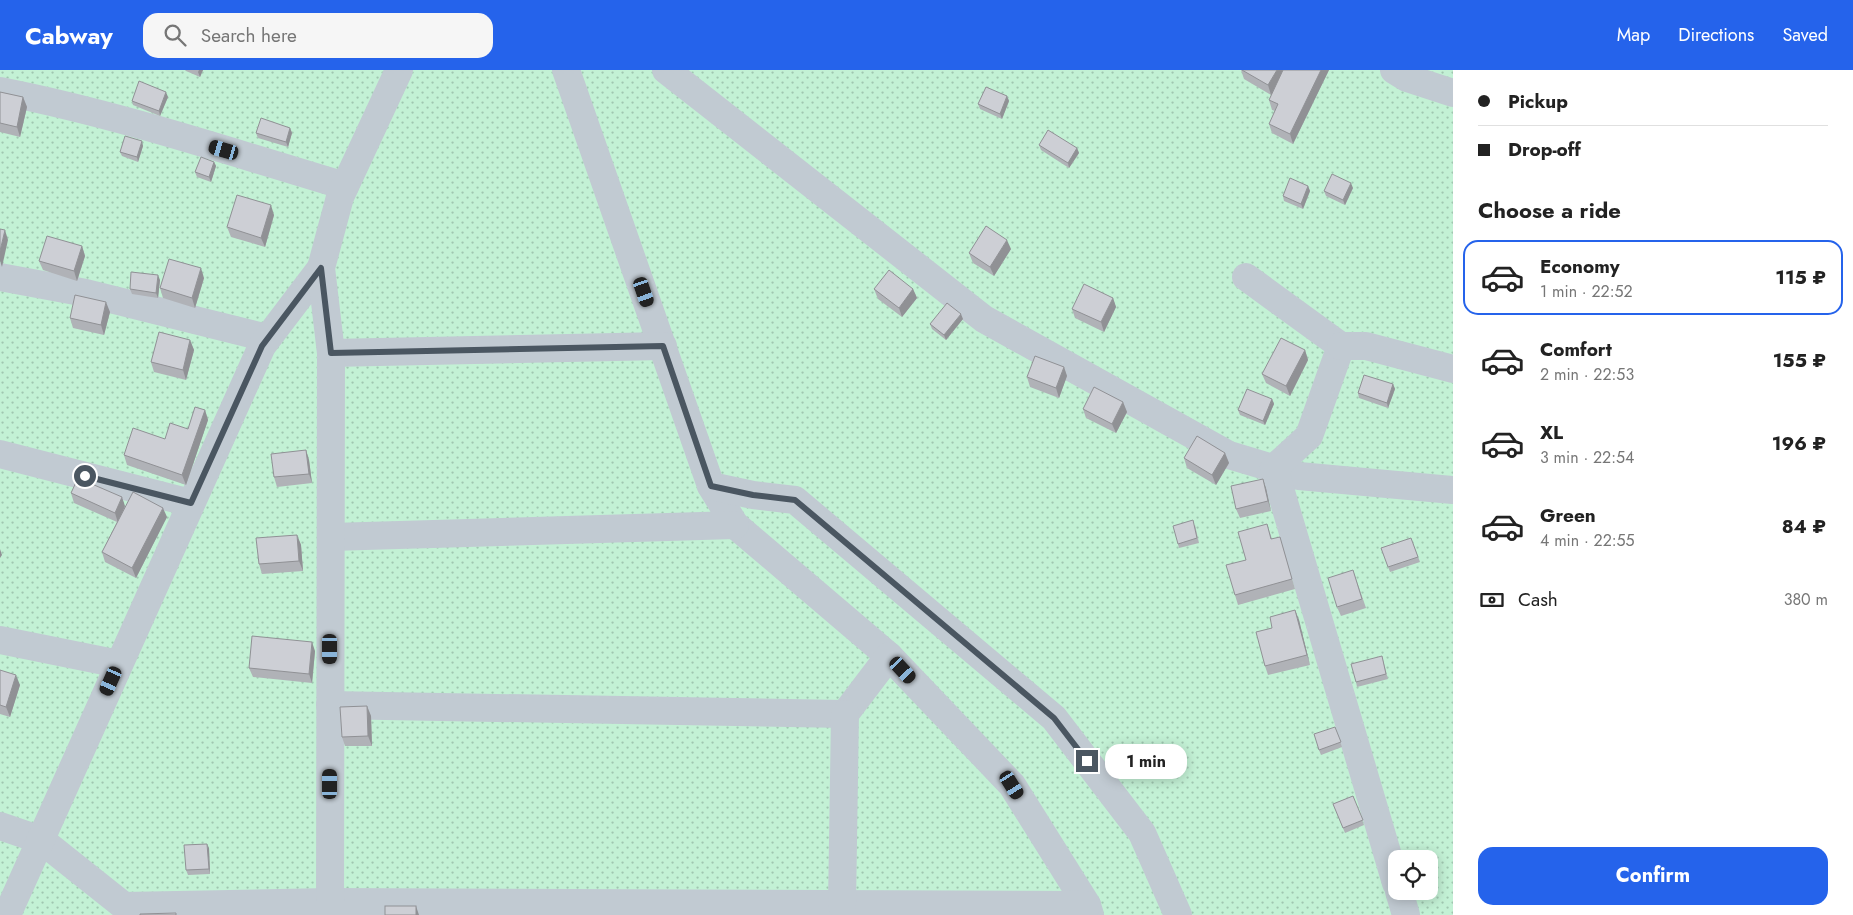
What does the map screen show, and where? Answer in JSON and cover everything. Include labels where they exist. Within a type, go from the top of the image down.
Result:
[{"type":"street","points":[[330,909],[331,353],[321,268],[340,197],[399,70]]},
{"type":"street","points":[[566,70],[711,486],[736,525],[889,656],[1012,785],[1088,910]]},
{"type":"street","points":[[666,70],[984,319],[1229,455],[1299,476],[1453,490]]},
{"type":"street","points":[[1394,70],[1407,78],[1453,93]]},
{"type":"street","points":[[0,91],[34,98],[189,140],[345,186]]},
{"type":"street","points":[[7,915],[262,346],[321,268]]},
{"type":"street","points":[[1246,276],[1341,346],[1366,346],[1453,370]]},
{"type":"street","points":[[0,277],[86,293],[267,338]]},
{"type":"street","points":[[331,353],[663,346]]},
{"type":"street","points":[[1274,468],[1310,436],[1341,346]]},
{"type":"street","points":[[0,454],[191,503]]},
{"type":"street","points":[[1274,468],[1388,856]]},
{"type":"street","points":[[711,486],[753,495],[795,500],[1054,718],[1142,833],[1178,915]]},
{"type":"street","points":[[330,537],[736,525]]},
{"type":"street","points":[[0,640],[119,664]]},
{"type":"street","points":[[842,905],[845,714],[889,656]]},
{"type":"street","points":[[330,705],[845,714]]},
{"type":"street","points":[[0,826],[41,840],[124,906],[330,909],[842,905],[1088,910]]},
{"type":"street","points":[[1402,900],[1406,915]]},
{"type":"green space","points":[[0,70],[1453,70],[1453,915],[0,915]]},
{"type":"building","points":[[1242,70],[1277,70],[1268,85]]},
{"type":"building","points":[[1283,70],[1321,70],[1290,134],[1269,124],[1278,104],[1269,100]]},
{"type":"building","points":[[139,81],[166,92],[159,111],[132,101]]},
{"type":"building","points":[[986,87],[1007,96],[1000,114],[978,104]]},
{"type":"building","points":[[0,92],[23,97],[17,127],[0,123]]},
{"type":"building","points":[[261,118],[290,128],[286,142],[256,133]]},
{"type":"building","points":[[1048,130],[1077,148],[1068,163],[1039,145]]},
{"type":"building","points":[[125,136],[142,141],[137,157],[120,152]]},
{"type":"building","points":[[201,157],[214,162],[209,177],[195,172]]},
{"type":"building","points":[[1332,174],[1351,183],[1343,200],[1324,191]]},
{"type":"building","points":[[1290,178],[1308,186],[1301,204],[1283,196]]},
{"type":"building","points":[[237,195],[271,205],[261,238],[227,227]]},
{"type":"building","points":[[986,226],[1007,240],[990,267],[969,253]]},
{"type":"building","points":[[0,229],[5,230],[0,251]]},
{"type":"building","points":[[47,236],[82,246],[74,271],[39,261]]},
{"type":"building","points":[[169,259],[201,268],[192,298],[160,288]]},
{"type":"building","points":[[889,270],[913,289],[899,308],[874,289]]},
{"type":"building","points":[[131,272],[158,275],[156,293],[130,289]]},
{"type":"building","points":[[1084,284],[1113,298],[1101,322],[1072,309]]},
{"type":"building","points":[[75,295],[106,302],[101,325],[70,318]]},
{"type":"building","points":[[947,303],[961,314],[944,335],[930,324]]},
{"type":"building","points":[[159,332],[190,340],[183,370],[151,362]]},
{"type":"building","points":[[1281,338],[1305,350],[1286,386],[1262,374]]},
{"type":"building","points":[[1035,356],[1064,367],[1056,388],[1027,377]]},
{"type":"building","points":[[1364,375],[1393,384],[1387,403],[1358,393]]},
{"type":"building","points":[[1094,387],[1123,402],[1112,424],[1083,409]]},
{"type":"building","points":[[1247,389],[1272,399],[1263,421],[1238,410]]},
{"type":"building","points":[[195,407],[205,410],[182,475],[124,455],[133,428],[165,439],[170,423],[188,429]]},
{"type":"building","points":[[1197,436],[1225,453],[1212,475],[1184,458]]},
{"type":"building","points":[[306,450],[309,474],[274,477],[271,454]]},
{"type":"building","points":[[78,478],[122,497],[115,513],[71,493]]},
{"type":"building","points":[[1263,479],[1268,501],[1236,509],[1231,486]]},
{"type":"building","points":[[133,492],[163,508],[132,568],[102,552]]},
{"type":"building","points":[[1193,520],[1197,538],[1178,544],[1173,526]]},
{"type":"building","points":[[1267,524],[1271,539],[1280,537],[1292,579],[1235,595],[1226,565],[1246,560],[1238,532]]},
{"type":"building","points":[[297,535],[299,561],[259,564],[256,538]]},
{"type":"building","points":[[1411,538],[1418,557],[1388,567],[1381,548]]},
{"type":"building","points":[[1353,570],[1362,599],[1337,607],[1328,578]]},
{"type":"building","points":[[1295,610],[1307,655],[1265,666],[1256,632],[1272,628],[1270,617]]},
{"type":"building","points":[[252,636],[312,642],[309,674],[249,668]]},
{"type":"building","points":[[1382,656],[1386,674],[1356,682],[1351,664]]},
{"type":"building","points":[[0,670],[16,675],[6,707],[0,705]]},
{"type":"building","points":[[367,706],[368,736],[342,737],[340,707]]},
{"type":"building","points":[[1335,727],[1341,742],[1319,750],[1314,734]]},
{"type":"building","points":[[1353,796],[1363,820],[1343,828],[1333,804]]},
{"type":"building","points":[[207,844],[209,869],[186,870],[184,845]]},
{"type":"building","points":[[385,906],[416,906],[416,915],[385,915]]},
{"type":"building","points":[[176,913],[176,915],[140,915],[140,914]]},
{"type":"route","points":[[85,476],[191,503],[262,346],[321,268],[331,353],[663,346],[711,486],[753,495],[795,500],[1054,718],[1087,761]]}]
